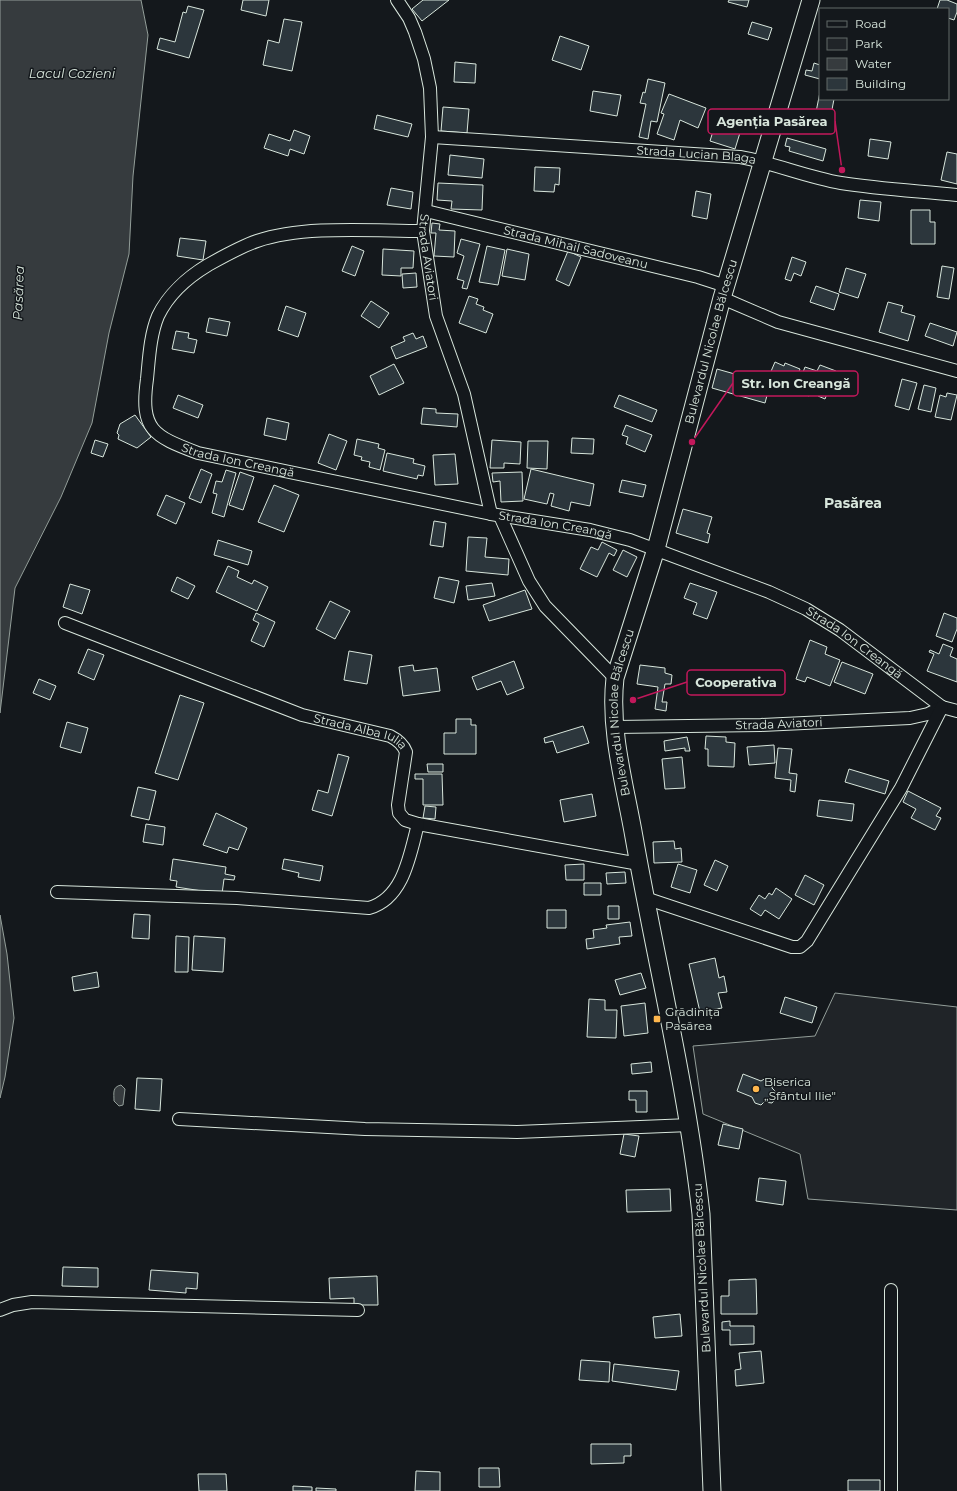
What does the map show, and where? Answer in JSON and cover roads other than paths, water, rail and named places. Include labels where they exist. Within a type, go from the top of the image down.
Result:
[{"type":"main road","name":"Bulevardul Nicolae Bălcescu","points":[[712,1491],[701,1214],[690,1125],[645,898],[613,708],[615,678],[656,549],[724,292],[811,0]]},
{"type":"street","name":"Strada Aviatori","points":[[397,0],[409,18],[424,59],[430,88],[432,138],[423,231],[436,316],[464,394],[495,515],[526,574],[546,606],[615,678]]},
{"type":"street","name":"Strada Lucian Blaga","points":[[432,138],[740,157],[763,161],[790,171],[840,183],[957,195]]},
{"type":"street","name":"Strada Mihail Sadoveanu","points":[[426,211],[698,277],[778,322],[957,371]]},
{"type":"street","name":"Strada Ion Creangă","points":[[423,231],[356,230],[296,233],[257,241],[226,254],[190,277],[171,296],[158,317],[152,342],[144,398],[146,415],[154,430],[166,441],[198,453],[495,515],[590,530],[630,540],[656,549],[769,592],[806,609],[840,630],[942,707],[957,711]]},
{"type":"street","name":"Strada Alba Iulia","points":[[65,623],[302,715],[390,736],[398,740],[403,745],[406,752],[398,813],[405,820],[418,824],[639,864]]},
{"type":"street","name":"Strada Aviatori","points":[[615,727],[769,725],[910,718],[928,714],[942,707]]},
{"type":"street","points":[[645,898],[792,948],[800,947],[807,941],[901,788],[942,707]]},
{"type":"street","points":[[57,892],[237,898],[369,908],[387,899],[396,887],[405,870],[418,824]]},
{"type":"street","points":[[179,1119],[365,1129],[516,1132],[690,1125]]},
{"type":"street","points":[[891,1290],[891,1491]]},
{"type":"street","points":[[0,1310],[13,1305],[32,1302],[358,1310]]},
{"type":"water","name":"Lacul Cozieni","points":[[0,0],[141,0],[148,35],[133,176],[129,254],[109,333],[92,423],[61,497],[15,588],[0,713]]},
{"type":"water","points":[[0,915],[7,954],[14,1018],[5,1077],[0,1098]]},
{"type":"water","points":[[121,1085],[125,1089],[123,1105],[119,1106],[114,1101],[114,1093],[116,1087]]},
{"type":"place","name":"Agenția Pasărea","points":[[842,170]]},
{"type":"place","name":"Str. Ion Creangă","points":[[692,442]]},
{"type":"place","name":"Cooperativa","points":[[633,700]]},
{"type":"place","name":"Grădinița Pasărea","points":[[657,1019]]},
{"type":"place","name":"Biserica „Sfântul Ilie\"","points":[[756,1089]]},
{"type":"district","name":"Pasărea","points":[[853,503]]}]
